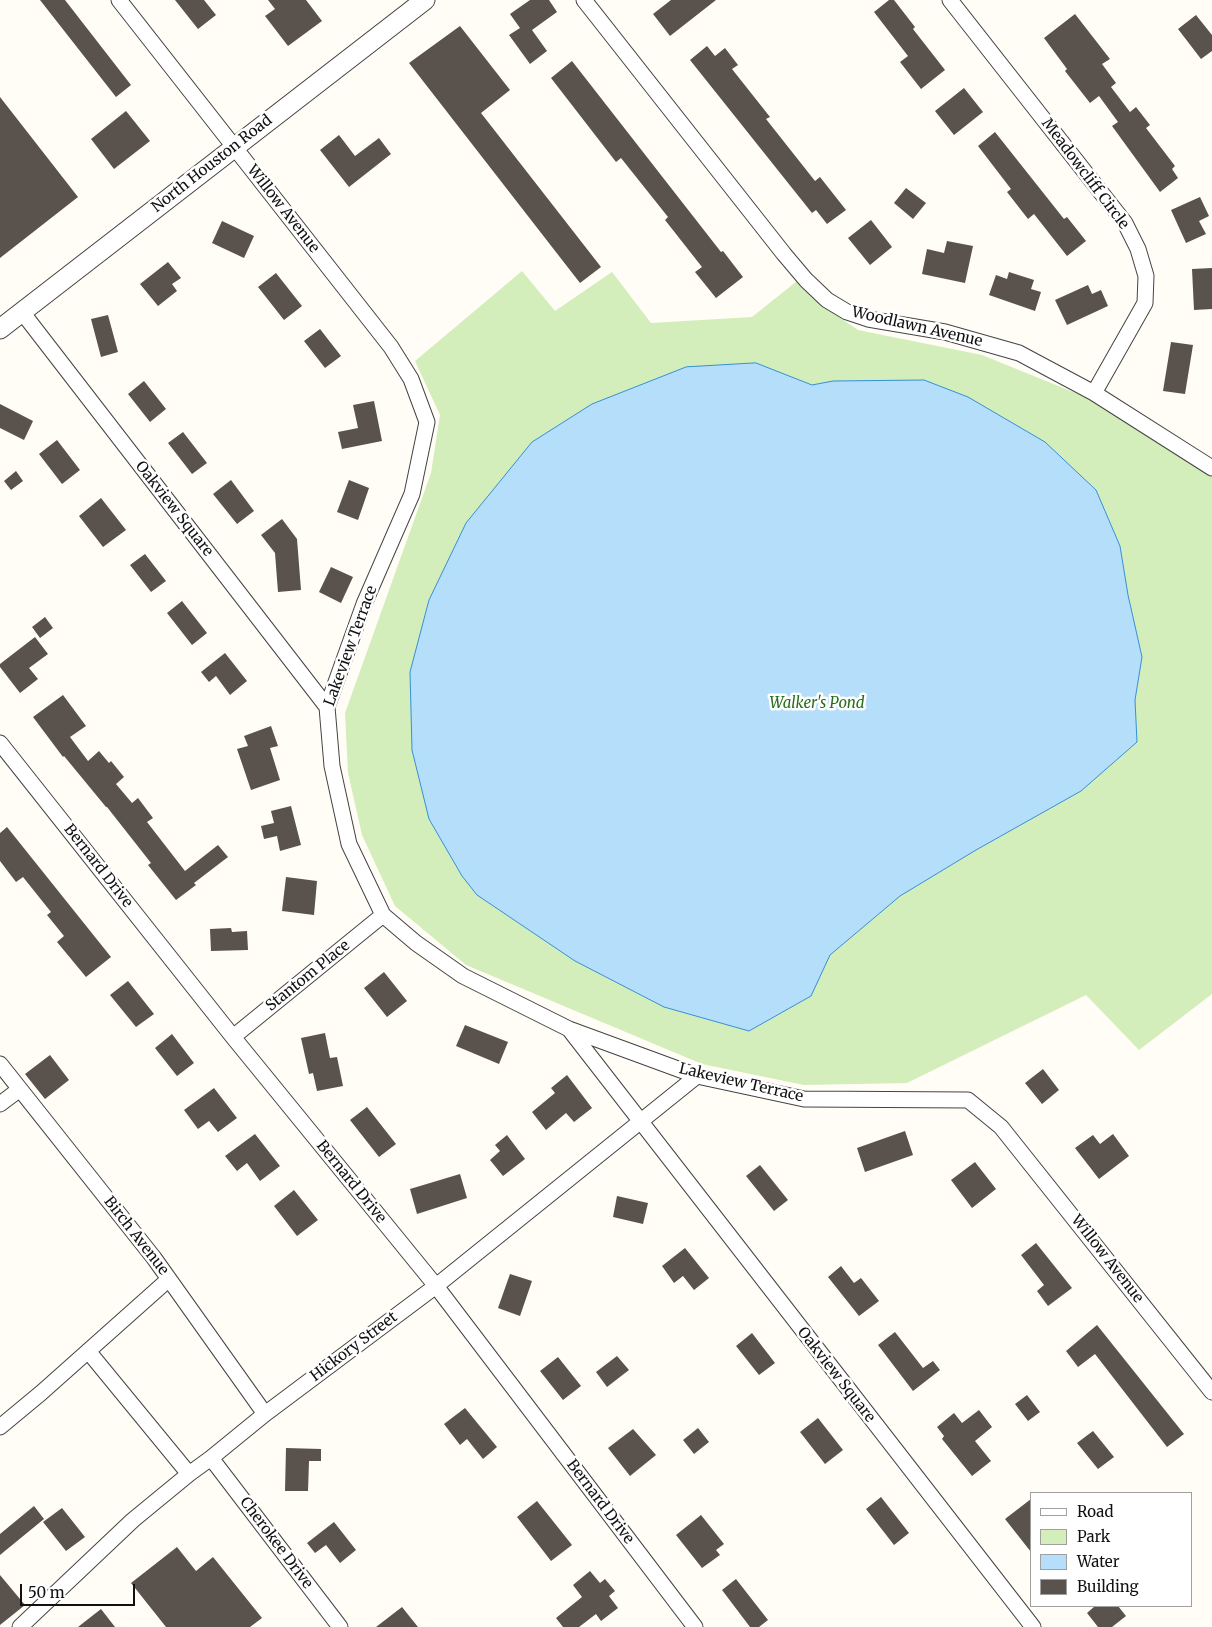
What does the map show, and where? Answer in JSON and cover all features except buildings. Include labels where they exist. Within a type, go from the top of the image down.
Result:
[{"type":"street","name":"Willow Avenue","points":[[119,0],[391,347]]},
{"type":"street","name":"North Houston Road","points":[[0,329],[425,0]]},
{"type":"street","name":"Woodlawn Avenue","points":[[584,0],[784,254],[806,280],[827,300],[848,312],[868,319],[945,332],[1018,353],[1094,393],[1212,468]]},
{"type":"street","name":"Meadowcliff Circle","points":[[950,0],[1125,223],[1138,249],[1146,276],[1145,303],[1094,393]]},
{"type":"street","name":"Oakview Square","points":[[22,312],[326,707]]},
{"type":"street","name":"Lakeview Terrace","points":[[391,347],[410,379],[427,422],[412,494],[364,604],[326,707],[332,766],[349,844],[383,914],[416,943],[462,976],[569,1029],[697,1076],[804,1099],[968,1100],[1001,1127]]},
{"type":"street","name":"Bernard Drive","points":[[0,743],[233,1036],[436,1286],[695,1627]]},
{"type":"street","name":"Stantom Place","points":[[233,1036],[383,914]]},
{"type":"street","name":"Lakeview Terrace","points":[[569,1029],[640,1122]]},
{"type":"street","name":"Birch Avenue","points":[[0,1064],[170,1279],[265,1414]]},
{"type":"street","name":"Hickory Street","points":[[20,1627],[134,1520],[189,1474],[265,1414],[436,1286],[697,1076]]},
{"type":"street","points":[[0,1104],[20,1089]]},
{"type":"street","name":"Oakview Square","points":[[640,1122],[1033,1627]]},
{"type":"street","name":"Willow Avenue","points":[[1001,1127],[1212,1392]]},
{"type":"street","points":[[0,1427],[170,1279]]},
{"type":"street","points":[[88,1351],[189,1474]]},
{"type":"street","name":"Cherokee Drive","points":[[211,1458],[340,1627]]},
{"type":"green space","name":"Walker's Pond","points":[[522,271],[555,311],[612,272],[651,323],[752,317],[797,281],[827,309],[858,330],[982,355],[1098,402],[1212,477],[1212,994],[1139,1050],[1086,995],[907,1083],[804,1085],[702,1064],[466,965],[395,906],[362,835],[348,773],[345,713],[431,473],[440,415],[415,361]]},
{"type":"water","name":"Walker's Pond","points":[[756,363],[812,385],[833,381],[924,380],[968,397],[1045,442],[1096,490],[1120,546],[1128,595],[1142,657],[1135,700],[1137,742],[1081,791],[976,850],[900,896],[830,955],[811,996],[749,1031],[664,1007],[575,961],[477,895],[462,876],[429,819],[412,750],[410,672],[429,600],[466,523],[532,442],[592,404],[686,367]]}]
